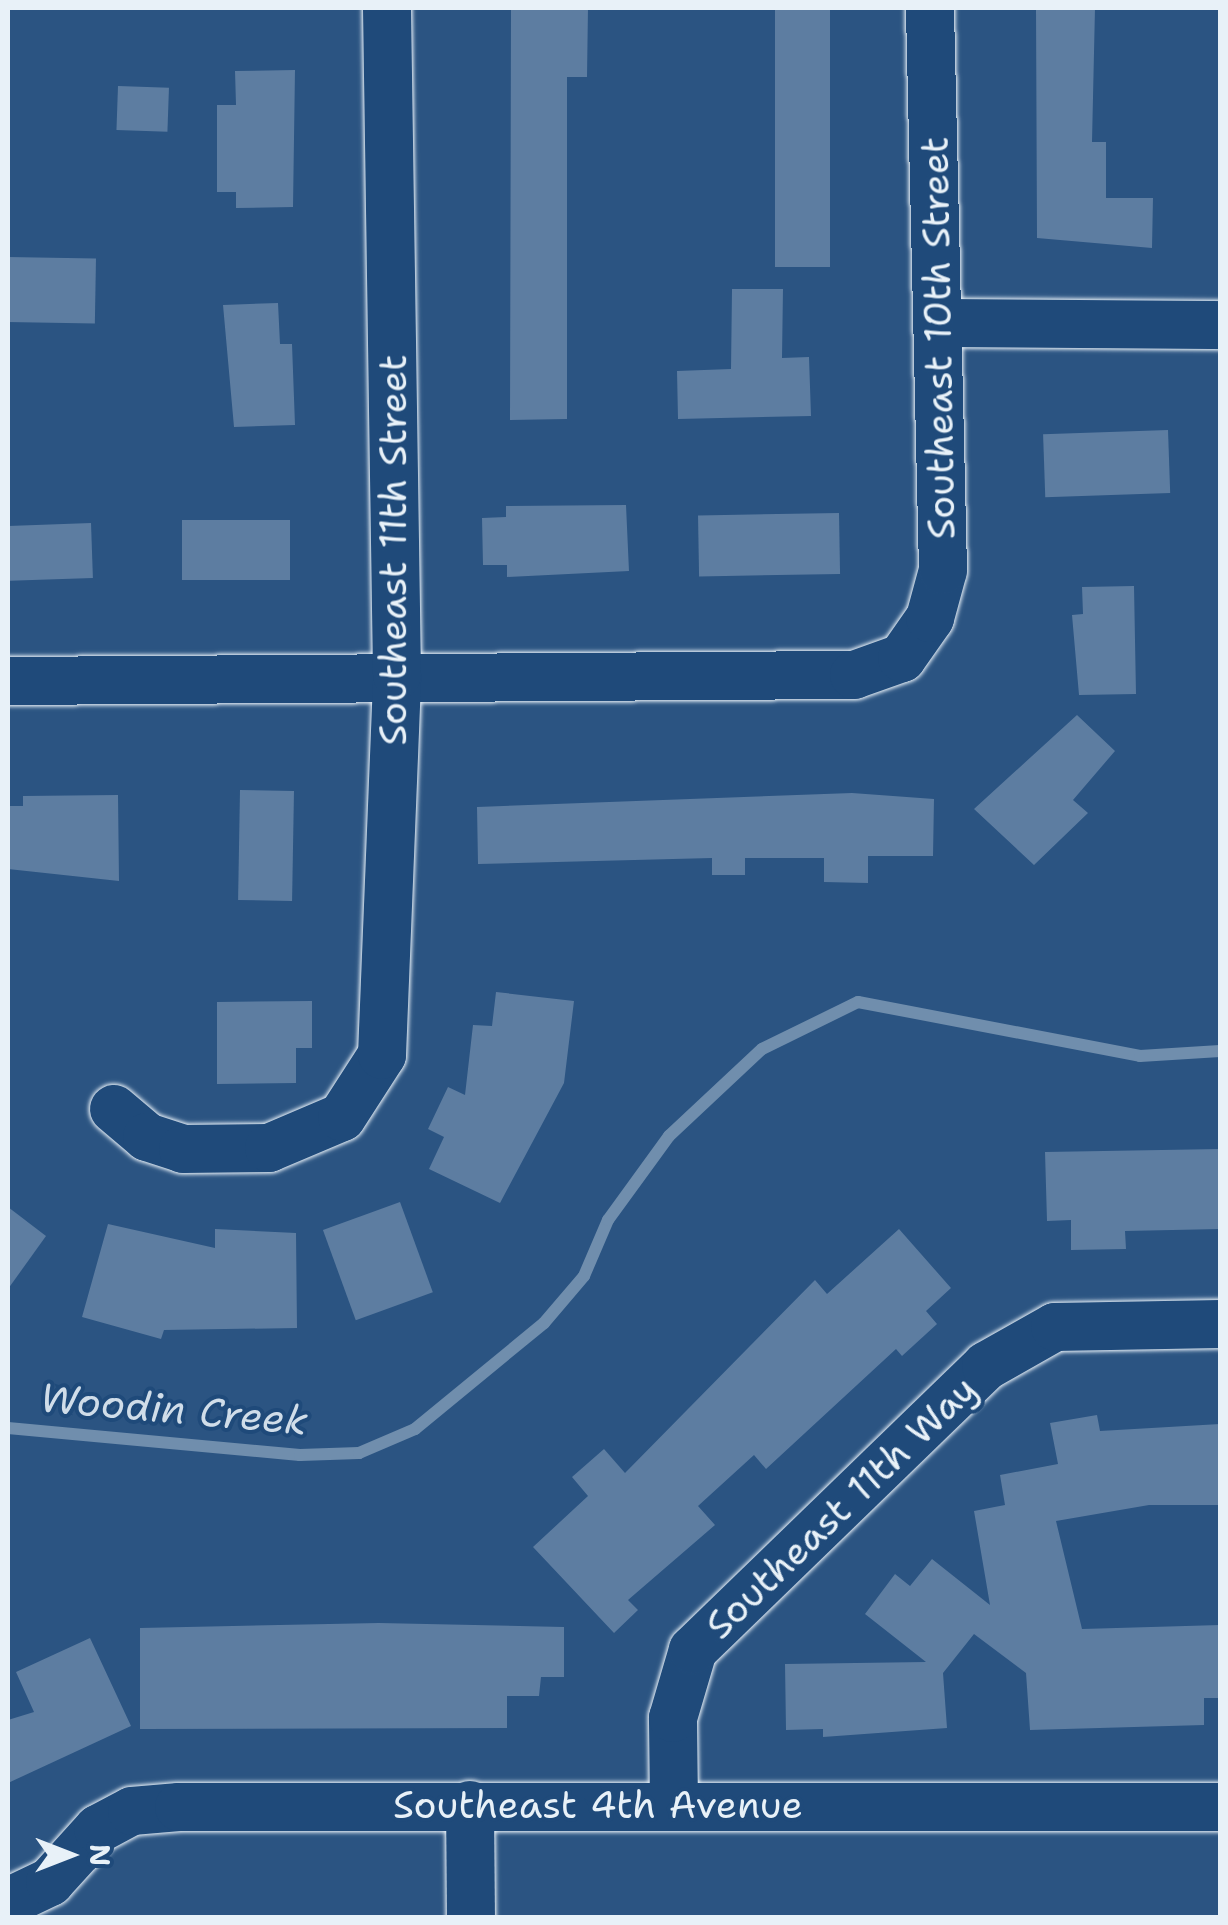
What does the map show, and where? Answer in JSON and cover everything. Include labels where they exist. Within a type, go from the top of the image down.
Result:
[{"type":"street","name":"Southeast 11th Street","points":[[114,1109],[147,1137],[183,1150],[269,1148],[342,1118],[368,1090],[388,998],[396,675],[387,8]]},
{"type":"street","name":"Southeast 10th Street","points":[[396,675],[854,675],[902,658],[930,618],[943,570],[930,8]]},
{"type":"street","points":[[938,322],[1220,325]]},
{"type":"street","points":[[8,681],[396,675]]},
{"type":"street","name":"Southeast 11th Way","points":[[674,1804],[673,1718],[693,1650],[1017,1341],[1055,1327],[1220,1324]]},
{"type":"street","name":"Southeast 4th Avenue","points":[[8,1902],[50,1882],[98,1829],[132,1811],[674,1804],[1220,1807]]},
{"type":"street","points":[[470,1805],[471,1918]]},
{"type":"building","points":[[511,8],[588,8],[587,77],[567,77],[567,419],[510,420]]},
{"type":"building","points":[[775,8],[830,8],[830,267],[775,267]]},
{"type":"building","points":[[1036,8],[1095,8],[1092,142],[1106,142],[1106,198],[1153,198],[1152,248],[1037,238]]},
{"type":"building","points":[[295,70],[293,207],[236,208],[236,192],[217,192],[217,105],[236,105],[235,71]]},
{"type":"building","points":[[118,86],[169,88],[167,132],[116,130]]},
{"type":"building","points":[[8,257],[96,259],[95,324],[8,322]]},
{"type":"building","points":[[732,289],[783,289],[782,358],[809,357],[811,416],[678,419],[677,371],[731,369]]},
{"type":"building","points":[[278,303],[280,344],[292,344],[295,425],[234,427],[223,305]]},
{"type":"building","points":[[1168,430],[1170,493],[1045,497],[1043,434]]},
{"type":"building","points":[[626,505],[629,571],[507,577],[507,565],[483,565],[482,518],[506,517],[506,506]]},
{"type":"building","points":[[839,513],[840,574],[699,576],[698,515]]},
{"type":"building","points":[[182,520],[290,520],[290,580],[182,580]]},
{"type":"building","points":[[91,523],[93,578],[10,581],[8,526]]},
{"type":"building","points":[[1134,586],[1136,694],[1079,695],[1072,615],[1083,614],[1082,587]]},
{"type":"building","points":[[1077,715],[1115,751],[1073,800],[1088,813],[1034,865],[974,809]]},
{"type":"building","points":[[240,790],[294,791],[292,901],[238,900]]},
{"type":"building","points":[[852,793],[934,799],[933,856],[868,856],[868,883],[824,882],[824,858],[745,858],[745,875],[712,875],[712,858],[478,864],[477,807]]},
{"type":"building","points":[[118,795],[119,881],[8,869],[8,806],[23,806],[23,796]]},
{"type":"building","points":[[496,992],[574,1001],[564,1083],[500,1203],[429,1169],[444,1137],[428,1129],[448,1087],[465,1095],[473,1025],[492,1026]]},
{"type":"building","points":[[312,1001],[312,1048],[296,1048],[296,1083],[217,1084],[217,1002]]},
{"type":"building","points":[[1220,1149],[1220,1229],[1125,1231],[1126,1249],[1071,1250],[1071,1220],[1047,1221],[1045,1152]]},
{"type":"building","points":[[400,1202],[433,1292],[356,1320],[323,1230]]},
{"type":"building","points":[[8,1207],[46,1236],[8,1289]]},
{"type":"building","points":[[108,1224],[215,1248],[215,1229],[296,1233],[297,1328],[164,1330],[161,1339],[82,1317]]},
{"type":"building","points":[[899,1229],[951,1288],[926,1311],[937,1324],[902,1356],[896,1349],[766,1469],[754,1455],[698,1506],[715,1525],[628,1600],[638,1610],[614,1633],[533,1547],[588,1496],[572,1477],[604,1449],[625,1473],[815,1280],[827,1294]]},
{"type":"building","points":[[1097,1415],[1100,1431],[1220,1424],[1220,1505],[1149,1505],[1056,1521],[1082,1629],[1220,1625],[1220,1698],[1204,1698],[1204,1725],[1030,1730],[1026,1673],[974,1634],[943,1673],[947,1728],[823,1737],[823,1729],[786,1730],[785,1664],[926,1662],[865,1614],[895,1574],[910,1586],[932,1559],[990,1605],[974,1511],[1005,1505],[1000,1475],[1058,1464],[1050,1423]]},
{"type":"building","points":[[379,1623],[564,1627],[564,1677],[541,1677],[539,1696],[507,1696],[507,1728],[140,1729],[140,1628]]},
{"type":"building","points":[[90,1638],[131,1726],[8,1783],[8,1720],[34,1712],[16,1672]]},
{"type":"waterway","name":"Woodin Creek","points":[[8,1428],[300,1455],[359,1453],[415,1429],[544,1323],[584,1276],[608,1220],[669,1136],[762,1049],[858,1002],[1140,1056],[1220,1051]]}]
